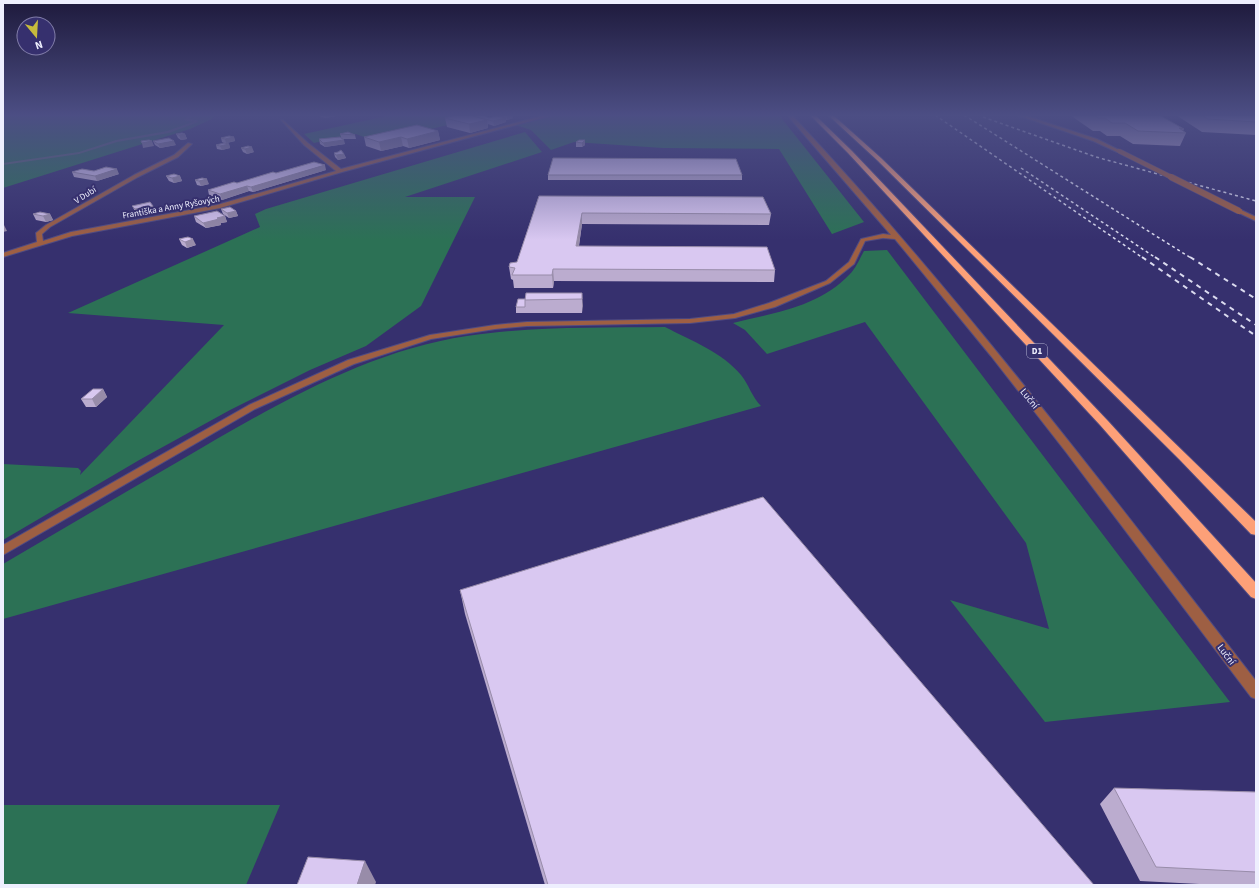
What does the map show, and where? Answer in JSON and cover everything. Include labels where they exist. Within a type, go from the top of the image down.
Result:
[{"type":"highway","name":"D1","points":[[854,156],[1104,423],[1256,593]]},
{"type":"highway","points":[[875,156],[1183,456],[1256,530]]},
{"type":"street","name":"V Dubí","points":[[40,242],[39,233],[48,226],[136,176],[175,156]]},
{"type":"street","points":[[322,156],[340,171]]},
{"type":"street","name":"Františka a Anny Ryšových","points":[[3,255],[40,242],[108,226],[165,218],[218,207],[395,156]]},
{"type":"street","name":"Luční","points":[[828,156],[1042,412],[1256,692]]},
{"type":"street","points":[[1130,156],[1256,219]]},
{"type":"street","points":[[3,551],[252,407],[351,362],[430,337],[495,326],[690,321],[735,316],[772,305],[828,282],[852,263],[863,240],[882,236],[897,237]]},
{"type":"green space","points":[[3,156],[103,156],[3,188]]},
{"type":"green space","points":[[443,156],[528,156],[405,197],[475,197],[421,306],[366,346],[310,370],[230,410],[141,459],[3,540],[3,464],[78,468],[81,471],[80,475],[224,325],[68,313],[260,227],[255,214],[266,209]]},
{"type":"green space","points":[[784,156],[812,156],[864,222],[832,234]]},
{"type":"green space","points":[[887,250],[1230,702],[1045,722],[950,600],[1049,629],[1026,543],[865,322],[767,354],[745,330],[733,323],[780,312],[810,301],[838,285],[850,274],[864,251]]},
{"type":"green space","points":[[665,327],[716,353],[725,360],[741,375],[755,399],[761,406],[3,619],[3,564],[248,421],[318,384],[355,368],[392,355],[429,344],[467,336],[541,329]]},
{"type":"green space","points":[[3,805],[280,805],[246,885],[3,885]]},
{"type":"building","points":[[553,158],[736,159],[742,175],[548,175]]},
{"type":"building","points":[[314,162],[325,165],[251,187],[247,186],[220,194],[208,190],[234,182],[237,183]]},
{"type":"building","points":[[106,167],[117,169],[95,176],[72,172],[82,169],[94,171]]},
{"type":"building","points":[[174,174],[180,176],[172,178],[166,176]]},
{"type":"building","points":[[202,178],[207,179],[199,181],[195,180]]},
{"type":"building","points":[[539,196],[763,197],[771,214],[582,213],[576,246],[767,247],[775,270],[553,269],[552,275],[512,275],[515,268],[509,267],[510,263],[517,262]]},
{"type":"building","points":[[150,202],[153,206],[135,209],[132,206]]},
{"type":"building","points":[[230,207],[236,211],[227,213],[221,209]]},
{"type":"building","points":[[217,211],[225,216],[203,223],[194,216]]},
{"type":"building","points":[[40,212],[50,214],[43,216],[33,214]]},
{"type":"building","points":[[188,237],[193,239],[185,242],[179,239]]},
{"type":"building","points":[[526,293],[582,293],[582,299],[525,300]]},
{"type":"building","points":[[518,299],[525,299],[525,307],[516,307]]},
{"type":"building","points":[[93,389],[103,389],[92,399],[81,399]]},
{"type":"building","points":[[763,497],[1094,885],[548,885],[460,590]]},
{"type":"building","points":[[1114,788],[1256,792],[1256,872],[1156,867]]},
{"type":"building","points":[[308,857],[365,861],[357,885],[297,885]]},
{"type":"waterway","points":[[3,164],[55,156]]},
{"type":"railway","points":[[995,156],[1143,258]]},
{"type":"railway","points":[[1030,156],[1191,258]]},
{"type":"railway","points":[[1094,156],[1256,201]]},
{"type":"railway","points":[[1021,168],[1156,258]]},
{"type":"railway","points":[[1142,257],[1256,336]]},
{"type":"railway","points":[[1155,257],[1256,325]]},
{"type":"railway","points":[[1190,257],[1256,299]]}]
